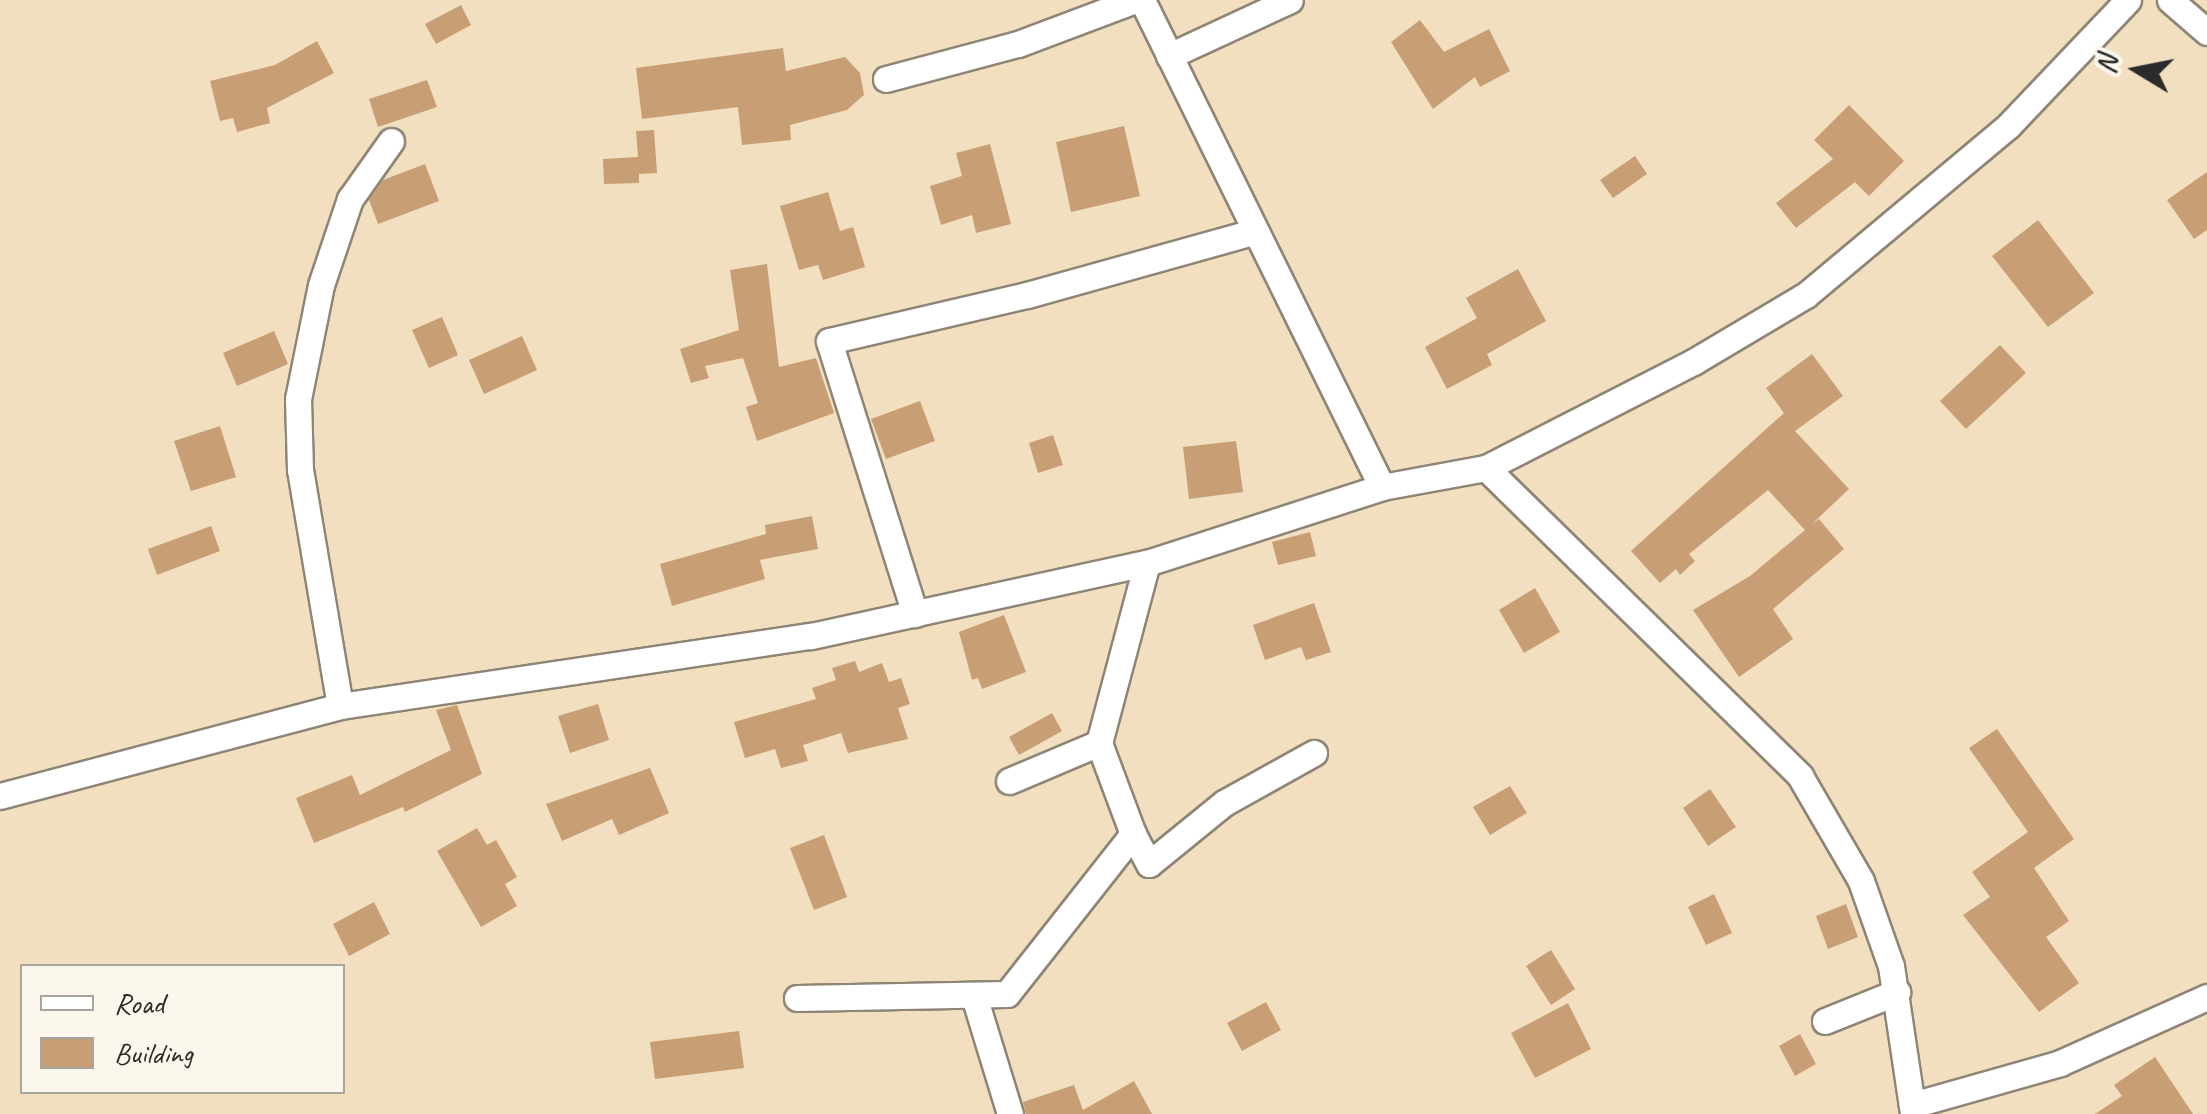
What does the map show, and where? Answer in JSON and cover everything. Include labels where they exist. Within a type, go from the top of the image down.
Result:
[{"type":"street","points":[[886,79],[1018,44],[1139,0],[1382,487]]},
{"type":"street","points":[[1168,56],[1290,0]]},
{"type":"street","points":[[0,796],[340,706],[812,636],[1147,563],[1382,487],[1486,468],[1692,362],[1806,295],[2008,126],[2128,0]]},
{"type":"street","points":[[2170,0],[2207,32]]},
{"type":"street","points":[[340,706],[300,470],[298,399],[321,284],[350,199],[391,141]]},
{"type":"street","points":[[915,614],[828,341],[1027,295],[1253,232]]},
{"type":"street","points":[[1486,468],[1800,776],[1861,881],[1897,992],[1912,1109],[2060,1063],[2207,996]]},
{"type":"street","points":[[1147,563],[1099,742],[1133,834],[1149,864],[1224,803],[1314,753]]},
{"type":"street","points":[[1009,781],[1099,742]]},
{"type":"street","points":[[797,998],[1007,994],[1133,834]]},
{"type":"street","points":[[1825,1021],[1897,992]]},
{"type":"street","points":[[974,996],[1010,1114]]},
{"type":"building","points":[[461,5],[471,25],[436,44],[425,24]]},
{"type":"building","points":[[1420,20],[1444,52],[1489,29],[1510,71],[1480,87],[1475,77],[1433,109],[1391,42]]},
{"type":"building","points":[[317,41],[334,73],[267,108],[270,123],[237,132],[233,118],[220,121],[210,81],[275,65]]},
{"type":"building","points":[[783,48],[786,71],[845,57],[860,73],[864,95],[847,110],[790,125],[791,140],[742,145],[738,107],[642,119],[636,68]]},
{"type":"building","points":[[427,80],[437,107],[378,127],[369,99]]},
{"type":"building","points":[[1849,105],[1904,161],[1869,196],[1855,182],[1796,228],[1776,203],[1833,159],[1814,140]]},
{"type":"building","points":[[1124,126],[1140,196],[1071,212],[1056,142]]},
{"type":"building","points":[[654,130],[657,173],[639,174],[639,183],[604,184],[603,159],[638,157],[636,131]]},
{"type":"building","points":[[990,144],[1011,224],[976,233],[972,215],[941,225],[930,186],[962,176],[956,153]]},
{"type":"building","points":[[1635,156],[1647,174],[1613,198],[1600,180]]},
{"type":"building","points":[[425,164],[439,201],[378,224],[369,200],[383,180]]},
{"type":"building","points":[[2207,172],[2207,230],[2194,239],[2167,200]]},
{"type":"building","points":[[828,192],[840,231],[853,227],[865,267],[823,280],[818,265],[799,270],[780,206]]},
{"type":"building","points":[[2038,220],[2094,293],[2048,327],[1992,256]]},
{"type":"building","points":[[767,264],[779,367],[816,358],[834,413],[757,441],[746,407],[758,403],[743,358],[705,366],[709,378],[691,383],[680,349],[739,330],[730,270]]},
{"type":"building","points":[[1518,269],[1546,321],[1487,354],[1492,365],[1447,389],[1425,347],[1477,318],[1466,298]]},
{"type":"building","points":[[442,317],[458,355],[429,368],[412,330]]},
{"type":"building","points":[[274,331],[288,364],[237,386],[223,353]]},
{"type":"building","points":[[522,336],[537,370],[484,394],[469,360]]},
{"type":"building","points":[[2000,345],[2026,373],[1966,429],[1940,401]]},
{"type":"building","points":[[1812,354],[1843,396],[1795,431],[1849,489],[1811,525],[1819,519],[1844,549],[1773,609],[1793,639],[1739,677],[1693,610],[1750,576],[1805,530],[1768,490],[1689,554],[1695,561],[1680,575],[1676,569],[1660,583],[1631,551],[1784,413],[1766,388]]},
{"type":"building","points":[[920,401],[935,441],[886,459],[871,419]]},
{"type":"building","points":[[220,426],[236,477],[191,491],[174,441]]},
{"type":"building","points":[[1053,435],[1063,465],[1038,473],[1029,443]]},
{"type":"building","points":[[1236,441],[1243,492],[1189,499],[1183,447]]},
{"type":"building","points":[[812,516],[818,549],[760,560],[765,579],[672,606],[660,564],[766,534],[765,525]]},
{"type":"building","points":[[211,526],[220,551],[157,575],[148,549]]},
{"type":"building","points":[[1310,532],[1316,556],[1278,565],[1272,542]]},
{"type":"building","points":[[1535,588],[1560,632],[1524,653],[1499,610]]},
{"type":"building","points":[[1314,603],[1331,652],[1306,660],[1301,647],[1265,660],[1253,625]]},
{"type":"building","points":[[1004,615],[1026,672],[982,689],[978,678],[972,680],[959,632]]},
{"type":"building","points":[[855,661],[859,672],[882,663],[889,682],[901,678],[910,704],[898,708],[908,739],[848,753],[841,733],[803,745],[808,761],[781,768],[775,749],[745,758],[734,722],[816,699],[812,688],[836,680],[832,668]]},
{"type":"building","points":[[598,704],[609,740],[570,753],[558,716]]},
{"type":"building","points":[[457,705],[482,774],[405,812],[403,807],[314,843],[296,798],[352,775],[360,795],[451,750],[436,710]]},
{"type":"building","points":[[1052,713],[1062,731],[1019,755],[1009,737]]},
{"type":"building","points":[[1997,729],[2074,839],[2034,868],[2069,921],[2046,937],[2079,983],[2039,1012],[1963,915],[1990,897],[1972,872],[2028,832],[1969,748]]},
{"type":"building","points":[[650,768],[669,813],[619,835],[612,819],[562,841],[546,804]]},
{"type":"building","points":[[1510,786],[1527,813],[1490,835],[1473,807]]},
{"type":"building","points":[[1710,789],[1736,827],[1708,846],[1683,808]]},
{"type":"building","points":[[477,828],[487,845],[496,840],[517,877],[505,884],[517,906],[481,927],[437,851]]},
{"type":"building","points":[[824,835],[847,897],[814,910],[790,848]]},
{"type":"building","points":[[1714,894],[1732,933],[1706,945],[1688,907]]},
{"type":"building","points":[[374,902],[390,934],[349,956],[333,924]]},
{"type":"building","points":[[1846,904],[1858,937],[1828,949],[1816,916]]},
{"type":"building","points":[[1551,950],[1575,989],[1551,1005],[1526,966]]},
{"type":"building","points":[[1266,1002],[1281,1030],[1242,1051],[1227,1023]]},
{"type":"building","points":[[1568,1003],[1591,1049],[1535,1078],[1511,1033]]},
{"type":"building","points":[[739,1031],[744,1068],[655,1079],[650,1042]]},
{"type":"building","points":[[1800,1034],[1816,1064],[1795,1076],[1779,1046]]},
{"type":"building","points":[[2155,1057],[2193,1114],[2095,1114],[2122,1096],[2114,1085]]},
{"type":"building","points":[[1134,1081],[1152,1114],[1026,1114],[1023,1102],[1074,1085],[1083,1110]]}]
